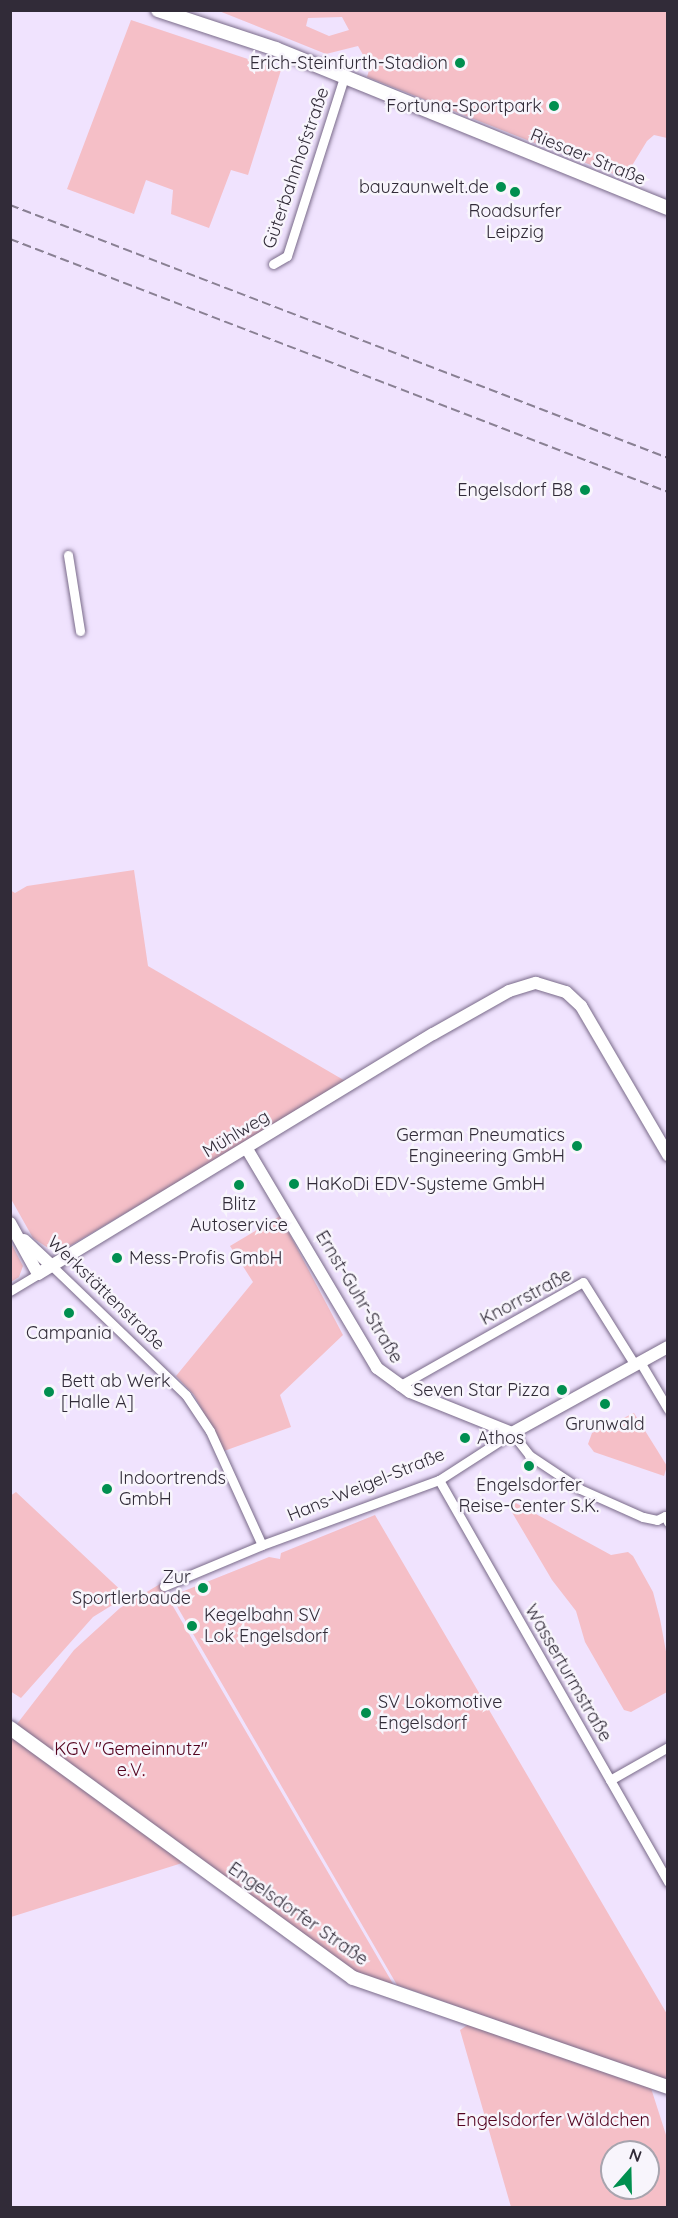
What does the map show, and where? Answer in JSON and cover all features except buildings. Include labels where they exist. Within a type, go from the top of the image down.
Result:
[{"type":"main road","name":"Riesaer Straße","points":[[158,10],[240,36],[668,208]]},
{"type":"main road","name":"Engelsdorfer Straße","points":[[10,1728],[353,1978],[668,2087]]},
{"type":"street","name":"Güterbahnhofstraße","points":[[273,264],[287,256],[344,77]]},
{"type":"street","points":[[68,555],[80,631]]},
{"type":"street","name":"Mühlweg","points":[[10,1291],[481,1007],[522,985],[553,986],[566,992],[581,1006],[668,1155]]},
{"type":"street","name":"Ernst-Guhr-Straße","points":[[247,1149],[377,1368],[399,1386],[512,1433]]},
{"type":"street","name":"Werkstättenstraße","points":[[11,1223],[52,1266],[186,1395],[210,1431],[262,1545]]},
{"type":"street","name":"Werkstättenstraße","points":[[11,1223],[38,1274]]},
{"type":"street","name":"Knorrstraße","points":[[399,1386],[583,1282],[637,1364]]},
{"type":"street","name":"Hans-Weigel-Straße","points":[[164,1586],[262,1545],[439,1480],[512,1433],[668,1347]]},
{"type":"street","points":[[637,1364],[668,1409]]},
{"type":"street","points":[[512,1433],[529,1455],[594,1497],[650,1519],[667,1518]]},
{"type":"street","name":"Wasserturmstraße","points":[[439,1480],[668,1882]]},
{"type":"street","points":[[610,1780],[668,1747]]},
{"type":"green space","name":"Fortuna-Sportpark","points":[[219,11],[667,11],[667,138],[654,135],[647,141],[633,164],[629,180],[367,77],[370,67],[358,46],[326,54]],"holes":[[[342,17],[349,30],[329,36],[306,26],[308,18]]]},
{"type":"green space","points":[[131,20],[281,70],[248,175],[231,170],[209,228],[171,214],[173,190],[146,180],[134,214],[67,189]]},
{"type":"green space","points":[[134,870],[148,966],[347,1082],[68,1247],[48,1248],[33,1238],[11,1199],[10,890],[15,893],[27,886]]},
{"type":"green space","points":[[280,1216],[343,1335],[280,1395],[291,1427],[224,1451],[194,1395],[176,1376],[253,1282],[230,1246]]},
{"type":"green space","points":[[10,1241],[23,1266],[19,1277],[11,1282]]},
{"type":"green space","points":[[634,1413],[667,1466],[664,1476],[594,1452],[588,1444],[592,1433]]},
{"type":"green space","points":[[16,1492],[127,1596],[93,1617],[21,1698],[10,1691],[10,1496]]},
{"type":"green space","points":[[514,1502],[611,1555],[628,1552],[633,1556],[653,1592],[660,1619],[667,1657],[667,1692],[631,1712],[624,1710],[585,1642],[576,1611],[552,1580],[510,1509]]},
{"type":"green space","points":[[375,1515],[667,2014],[667,2081],[397,1985],[178,1608],[173,1596],[179,1593],[269,1557],[280,1559],[281,1553]]},
{"type":"green space","name":"KGV \"Gemeinnutz\" e.V.","points":[[160,1584],[396,1989],[360,1976],[198,1858],[11,1917],[10,1733],[74,1650],[120,1608]]},
{"type":"green space","name":"Engelsdorfer Wäldchen","points":[[469,2024],[650,2085],[667,2138],[667,2207],[511,2207],[460,2030]]},
{"type":"railway","points":[[10,205],[668,458]]},
{"type":"railway","points":[[10,239],[668,492]]},
{"type":"place","name":"Erich-Steinfurth-Stadion","points":[[460,63]]},
{"type":"place","name":"Fortuna-Sportpark","points":[[554,106]]},
{"type":"place","name":"bauzaunwelt.de","points":[[501,187]]},
{"type":"place","name":"Roadsurfer Leipzig","points":[[515,192]]},
{"type":"place","name":"Engelsdorf B8","points":[[585,490]]},
{"type":"place","name":"German Pneumatics Engineering GmbH","points":[[577,1146]]},
{"type":"place","name":"HaKoDi EDV-Systeme GmbH","points":[[294,1184]]},
{"type":"place","name":"Blitz Autoservice","points":[[239,1185]]},
{"type":"place","name":"Mess-Profis GmbH","points":[[117,1258]]},
{"type":"place","name":"Campania","points":[[69,1313]]},
{"type":"place","name":"Seven Star Pizza","points":[[562,1390]]},
{"type":"place","name":"Bett ab Werk [Halle A]","points":[[49,1392]]},
{"type":"place","name":"Grunwald","points":[[605,1404]]},
{"type":"place","name":"Athos","points":[[465,1438]]},
{"type":"place","name":"Engelsdorfer Reise-Center S.K.","points":[[529,1466]]},
{"type":"place","name":"Indoortrends GmbH","points":[[107,1489]]},
{"type":"place","name":"Zur Sportlerbaude","points":[[203,1588]]},
{"type":"place","name":"Kegelbahn SV Lok Engelsdorf","points":[[192,1626]]},
{"type":"place","name":"SV Lokomotive Engelsdorf","points":[[366,1713]]}]
